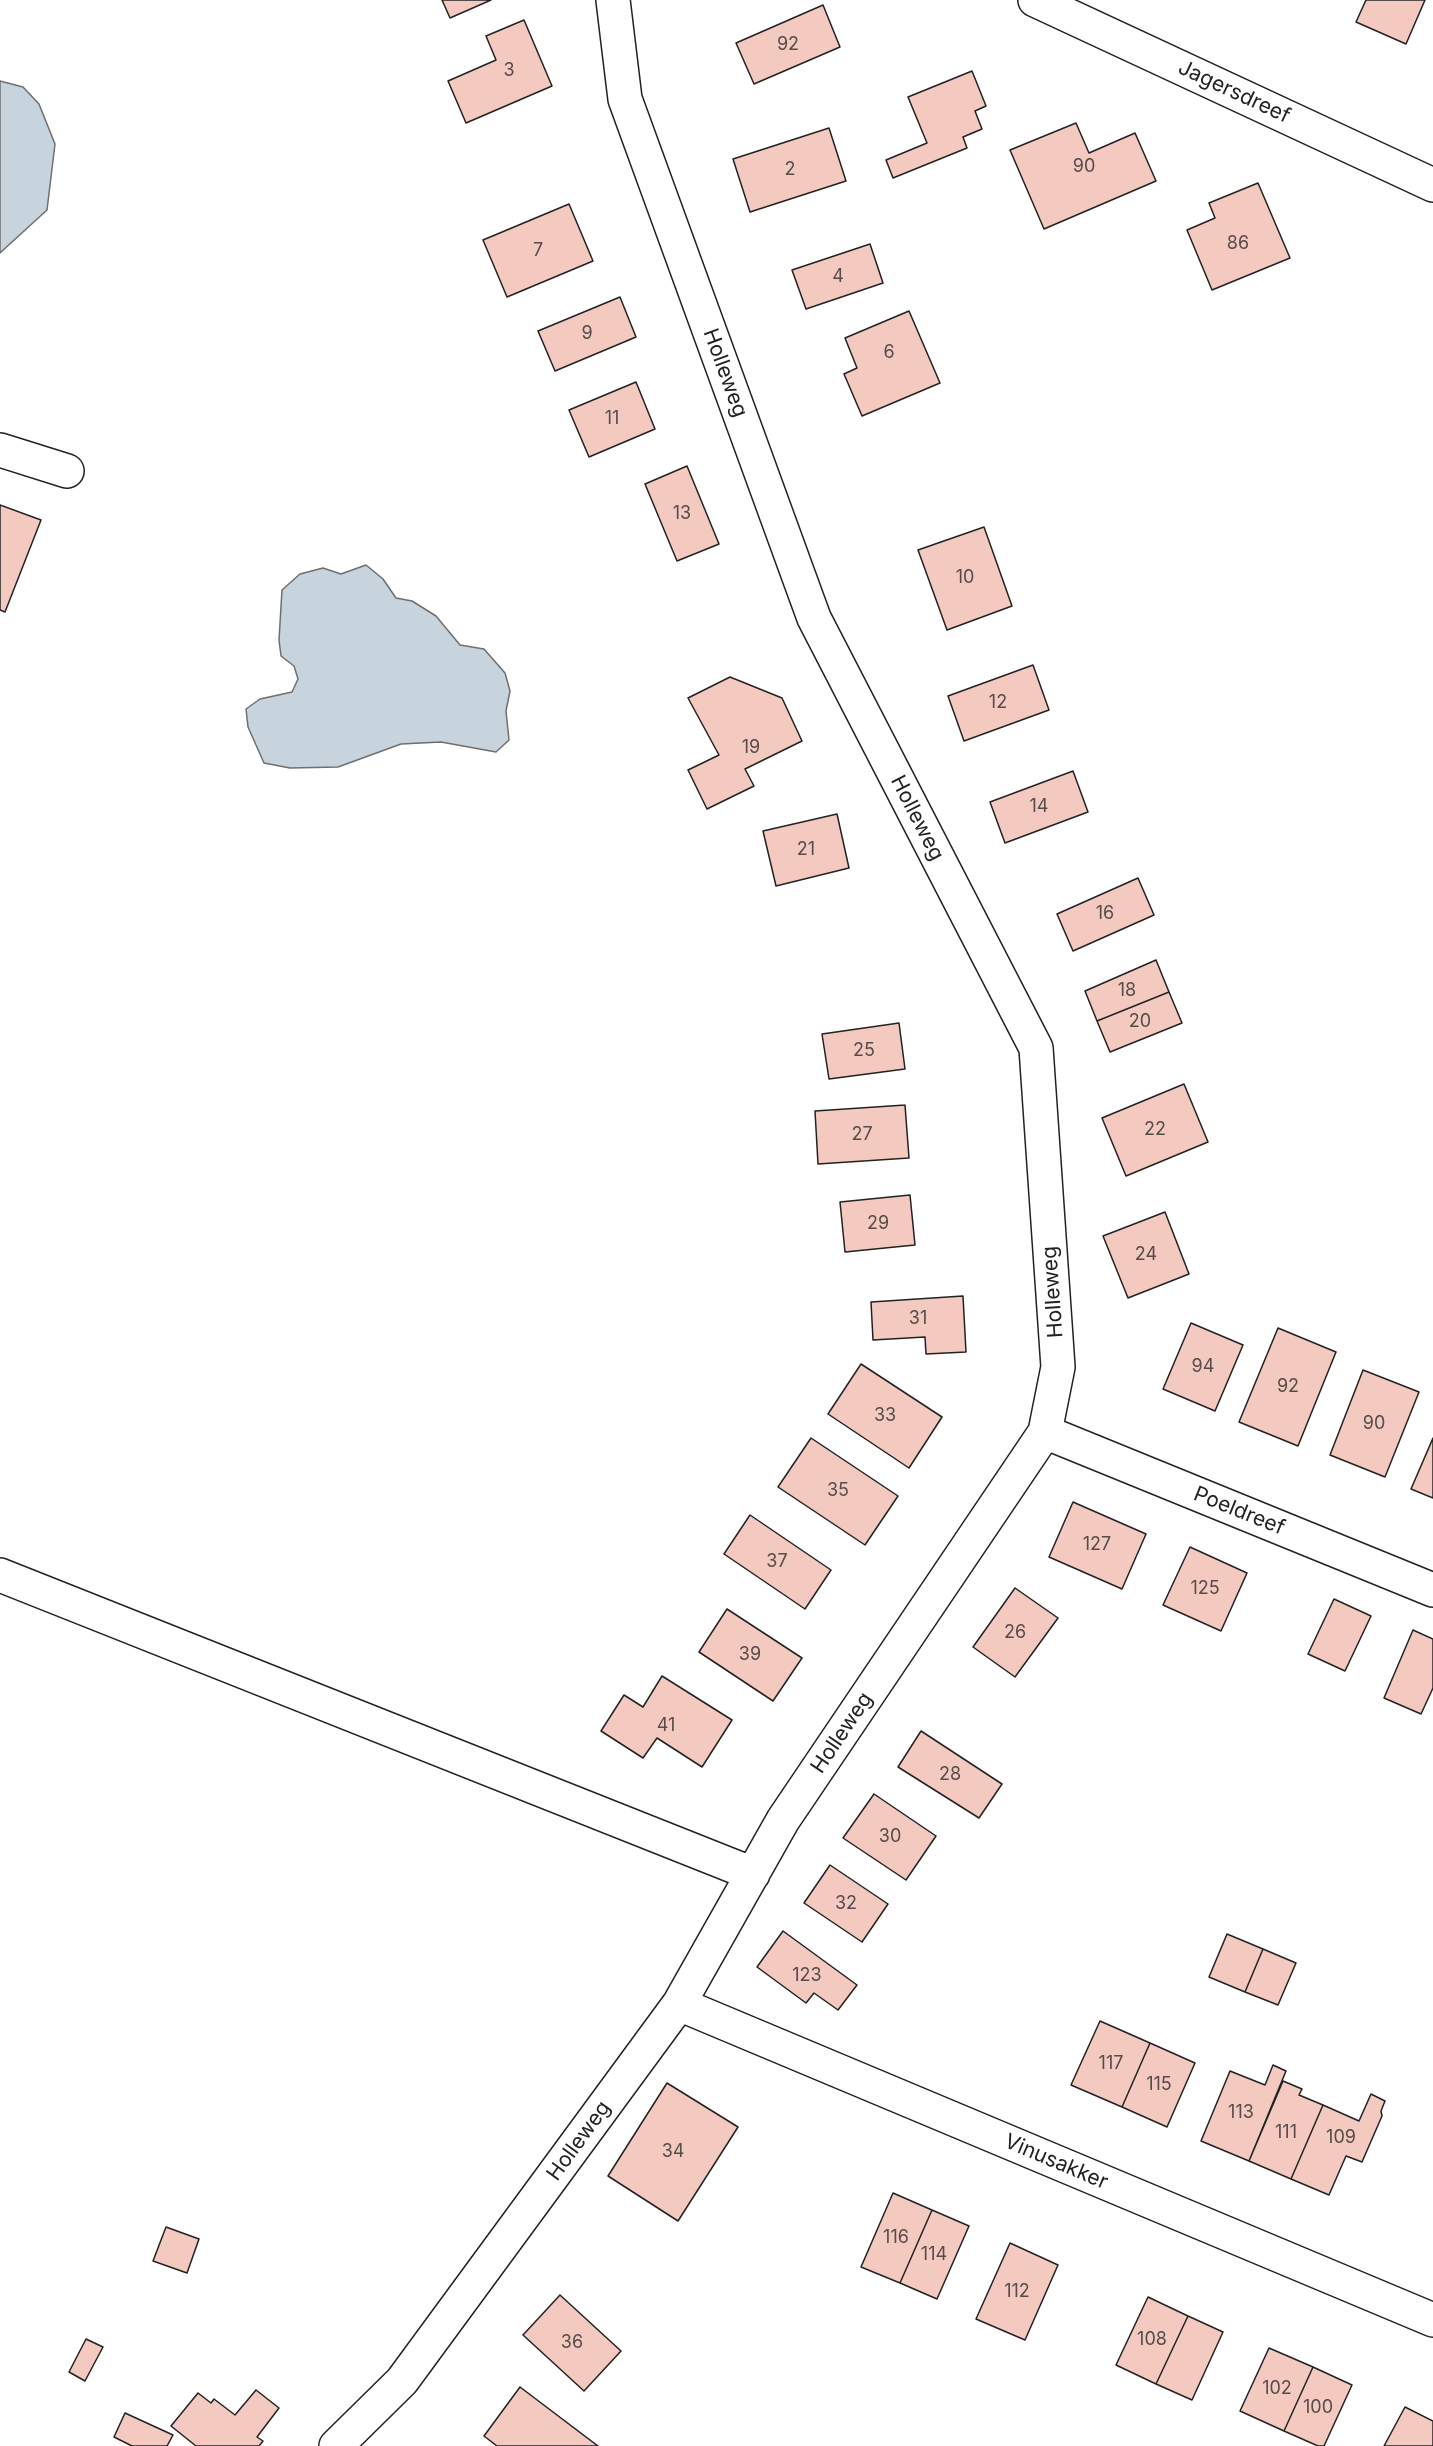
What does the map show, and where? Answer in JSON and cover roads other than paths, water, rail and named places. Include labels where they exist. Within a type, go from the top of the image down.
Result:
[{"type":"street","name":"Holleweg","points":[[336,2446],[402,2381],[680,2004],[783,1820],[1045,1432],[1058,1367],[1036,1048],[814,618],[625,99],[613,0]]},
{"type":"street","name":"Jagersdreef","points":[[1035,0],[1433,185]]},
{"type":"street","points":[[0,450],[67,471]]},
{"type":"street","name":"Poeldreef","points":[[1045,1432],[1433,1590]]},
{"type":"street","points":[[0,1575],[753,1874]]},
{"type":"street","name":"Vinusakker","points":[[680,2004],[1433,2320]]}]
